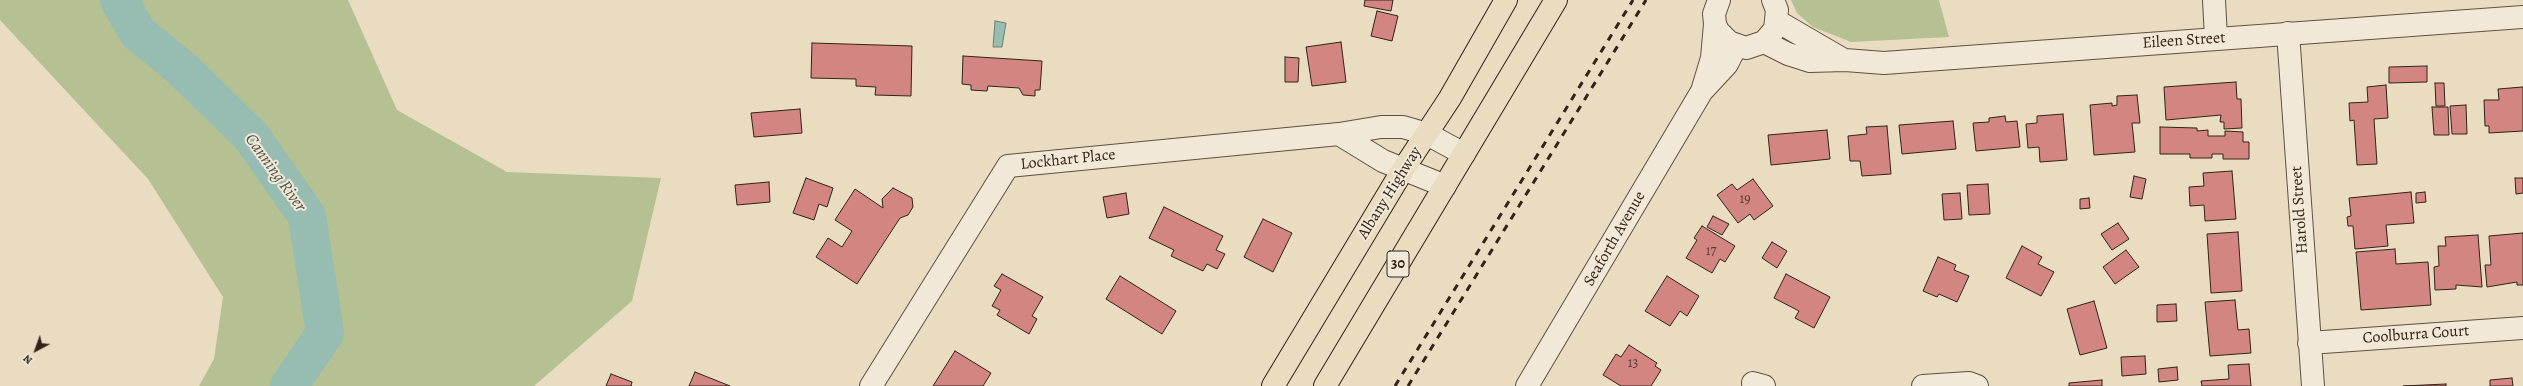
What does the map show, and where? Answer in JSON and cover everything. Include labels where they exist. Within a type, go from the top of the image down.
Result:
[{"type":"highway","name":"Albany Highway","points":[[1273,386],[1404,168],[1427,134],[1506,0]]},
{"type":"highway","name":"30","points":[[1325,386],[1556,0]]},
{"type":"street","name":"Seaforth Avenue","points":[[1702,91],[1712,58],[1714,14],[1719,0]]},
{"type":"street","points":[[1714,24],[1723,37],[1736,46],[1746,48],[1764,42],[1775,29],[1777,21],[1777,10],[1773,0]]},
{"type":"street","points":[[2214,0],[2216,38]]},
{"type":"street","name":"Eileen Street","points":[[1764,42],[1788,54],[1810,61],[1845,60],[1884,63],[2523,17]]},
{"type":"street","name":"Eileen Street","points":[[1777,21],[1845,60]]},
{"type":"street","name":"Harold Street","points":[[2288,33],[2313,386]]},
{"type":"street","name":"Seaforth Avenue","points":[[1527,386],[1702,91],[1727,64],[1736,46]]},
{"type":"street","name":"Lockhart Place","points":[[871,386],[1008,166],[1339,134],[1381,127],[1403,127],[1427,134],[1464,154]]},
{"type":"street","points":[[1339,134],[1383,161],[1404,168],[1445,186]]},
{"type":"street","name":"Coolburra Court","points":[[2309,343],[2523,328]]},
{"type":"street","points":[[1923,386],[1969,383],[1977,386]]},
{"type":"green space","points":[[0,0],[348,0],[397,110],[507,172],[661,178],[632,301],[534,386],[199,386],[214,359],[223,297],[148,179],[0,20]]},
{"type":"green space","points":[[1791,0],[1939,0],[1949,37],[1851,42],[1813,27],[1797,13]]},
{"type":"water","points":[[995,21],[1006,23],[1002,47],[993,47]]},
{"type":"building","points":[[1365,0],[1393,0],[1391,11],[1364,6]]},
{"type":"building","points":[[1377,11],[1398,16],[1392,41],[1371,36]]},
{"type":"building","points":[[1341,42],[1346,82],[1312,86],[1306,47]]},
{"type":"building","points":[[812,43],[912,46],[911,96],[875,95],[876,87],[856,86],[856,79],[811,78]]},
{"type":"building","points":[[963,56],[1042,61],[1040,90],[1035,90],[1035,96],[1023,95],[1019,88],[988,86],[987,91],[971,90],[971,85],[962,84]]},
{"type":"building","points":[[1285,57],[1299,58],[1298,82],[1285,82]]},
{"type":"building","points":[[2427,66],[2427,82],[2389,83],[2389,67]]},
{"type":"building","points":[[2236,82],[2237,99],[2241,99],[2242,128],[2224,129],[2224,122],[2220,122],[2221,115],[2166,120],[2164,87]]},
{"type":"building","points":[[2435,83],[2444,83],[2445,106],[2436,106]]},
{"type":"building","points":[[2386,85],[2388,118],[2374,119],[2377,164],[2357,165],[2354,120],[2350,121],[2349,103],[2368,102],[2367,87]]},
{"type":"building","points":[[2523,87],[2523,131],[2489,133],[2489,126],[2485,126],[2484,100],[2499,100],[2498,89]]},
{"type":"building","points":[[2137,95],[2140,123],[2132,123],[2135,152],[2094,155],[2090,105],[2112,103],[2112,106],[2117,105],[2117,96]]},
{"type":"building","points":[[2466,105],[2467,134],[2452,134],[2450,106]]},
{"type":"building","points":[[2432,107],[2448,107],[2449,135],[2434,135]]},
{"type":"building","points":[[800,109],[802,133],[754,137],[751,113]]},
{"type":"building","points":[[2063,114],[2067,160],[2040,162],[2039,147],[2028,148],[2026,124],[2037,123],[2037,116]]},
{"type":"building","points":[[2005,116],[2006,122],[2017,121],[2020,147],[1976,151],[1973,123],[1989,122],[1989,118]]},
{"type":"building","points":[[1953,121],[1956,149],[1902,154],[1899,125]]},
{"type":"building","points":[[1887,126],[1891,174],[1862,176],[1860,161],[1850,161],[1848,136],[1867,134],[1866,127]]},
{"type":"building","points":[[2160,127],[2197,128],[2197,131],[2208,130],[2208,136],[2225,136],[2225,131],[2243,132],[2243,142],[2249,142],[2249,159],[2223,159],[2223,154],[2212,154],[2212,158],[2190,158],[2190,154],[2160,154]]},
{"type":"building","points":[[1827,130],[1830,159],[1771,165],[1768,135]]},
{"type":"building","points":[[2232,171],[2236,219],[2205,221],[2204,205],[2190,206],[2189,187],[2204,186],[2203,173]]},
{"type":"building","points":[[2134,176],[2146,179],[2142,199],[2130,197]]},
{"type":"building","points":[[806,178],[833,188],[827,207],[819,204],[814,220],[793,213]]},
{"type":"building","points":[[2515,178],[2523,178],[2523,193],[2516,194]]},
{"type":"building","points":[[1753,179],[1773,206],[1754,220],[1750,214],[1738,223],[1717,195],[1732,184],[1737,190]]},
{"type":"building","points":[[769,182],[770,202],[737,205],[735,185]]},
{"type":"building","points":[[1988,184],[1990,214],[1969,215],[1967,185]]},
{"type":"building","points":[[893,188],[912,198],[913,207],[908,215],[900,218],[857,284],[816,257],[828,238],[842,247],[852,231],[835,220],[855,189],[883,208],[882,199]]},
{"type":"building","points":[[2411,192],[2414,223],[2386,225],[2388,246],[2355,249],[2353,226],[2348,226],[2347,217],[2351,216],[2349,198]]},
{"type":"building","points":[[2425,192],[2426,202],[2416,203],[2416,193]]},
{"type":"building","points":[[1126,193],[1129,214],[1107,218],[1103,197]]},
{"type":"building","points":[[1960,193],[1962,219],[1944,220],[1942,194]]},
{"type":"building","points":[[2089,198],[2090,208],[2080,209],[2080,199]]},
{"type":"building","points":[[1164,207],[1223,236],[1216,250],[1225,254],[1217,269],[1207,264],[1203,271],[1171,256],[1174,250],[1149,238]]},
{"type":"building","points":[[1713,216],[1729,224],[1722,235],[1707,227]]},
{"type":"building","points":[[1263,219],[1292,233],[1273,272],[1244,257]]},
{"type":"building","points":[[2118,223],[2129,239],[2112,250],[2101,234]]},
{"type":"building","points":[[1702,226],[1735,246],[1725,262],[1720,259],[1712,273],[1686,258],[1697,240],[1694,238]]},
{"type":"building","points":[[2238,232],[2242,291],[2211,293],[2207,234]]},
{"type":"building","points":[[2523,233],[2523,285],[2517,285],[2517,282],[2487,287],[2485,265],[2491,265],[2489,236]]},
{"type":"building","points":[[2478,235],[2482,287],[2456,285],[2456,289],[2435,290],[2434,267],[2439,266],[2438,246],[2446,246],[2445,237]]},
{"type":"building","points":[[1772,242],[1787,251],[1777,268],[1762,258]]},
{"type":"building","points":[[2022,246],[2042,257],[2038,264],[2054,272],[2041,296],[2006,278]]},
{"type":"building","points":[[2395,249],[2396,264],[2428,262],[2431,305],[2361,310],[2356,252]]},
{"type":"building","points":[[2126,250],[2139,267],[2115,284],[2103,267]]},
{"type":"building","points":[[1938,257],[1956,265],[1954,270],[1969,276],[1957,302],[1939,294],[1937,297],[1923,291]]},
{"type":"building","points":[[1002,274],[1043,297],[1032,316],[1037,319],[1029,334],[997,315],[1000,310],[992,306],[1001,290],[994,286]]},
{"type":"building","points":[[1786,274],[1830,297],[1814,328],[1795,318],[1799,311],[1774,298]]},
{"type":"building","points":[[1120,276],[1176,311],[1162,334],[1106,299]]},
{"type":"building","points":[[1667,276],[1699,296],[1687,316],[1680,311],[1670,326],[1645,311]]},
{"type":"building","points":[[2235,300],[2238,330],[2249,329],[2251,353],[2210,356],[2205,302]]},
{"type":"building","points":[[2094,301],[2107,348],[2080,355],[2067,309]]},
{"type":"building","points":[[2176,304],[2177,321],[2157,322],[2157,305]]},
{"type":"building","points":[[1629,345],[1657,363],[1655,366],[1661,370],[1651,386],[1621,386],[1603,375],[1616,354],[1621,357]]},
{"type":"building","points":[[955,351],[991,373],[983,386],[933,386]]},
{"type":"building","points":[[2145,356],[2146,374],[2122,376],[2121,357]]},
{"type":"building","points":[[2249,364],[2251,386],[2202,386],[2201,381],[2229,379],[2228,365]]},
{"type":"building","points":[[2177,367],[2178,380],[2159,382],[2158,369]]},
{"type":"building","points":[[695,372],[730,386],[689,386]]},
{"type":"building","points":[[611,374],[632,382],[631,386],[606,386]]},
{"type":"building","points":[[2512,378],[2513,386],[2490,386],[2490,380]]},
{"type":"building","points":[[2102,380],[2102,386],[2069,386],[2069,383]]},
{"type":"building","points":[[2446,384],[2446,386],[2403,386]]},
{"type":"waterway","name":"Canning River","points":[[119,0],[138,33],[180,67],[251,136],[307,216],[325,333],[289,386]]},
{"type":"railway","points":[[1395,386],[1633,0]]},
{"type":"railway","points":[[1408,386],[1646,0]]}]
